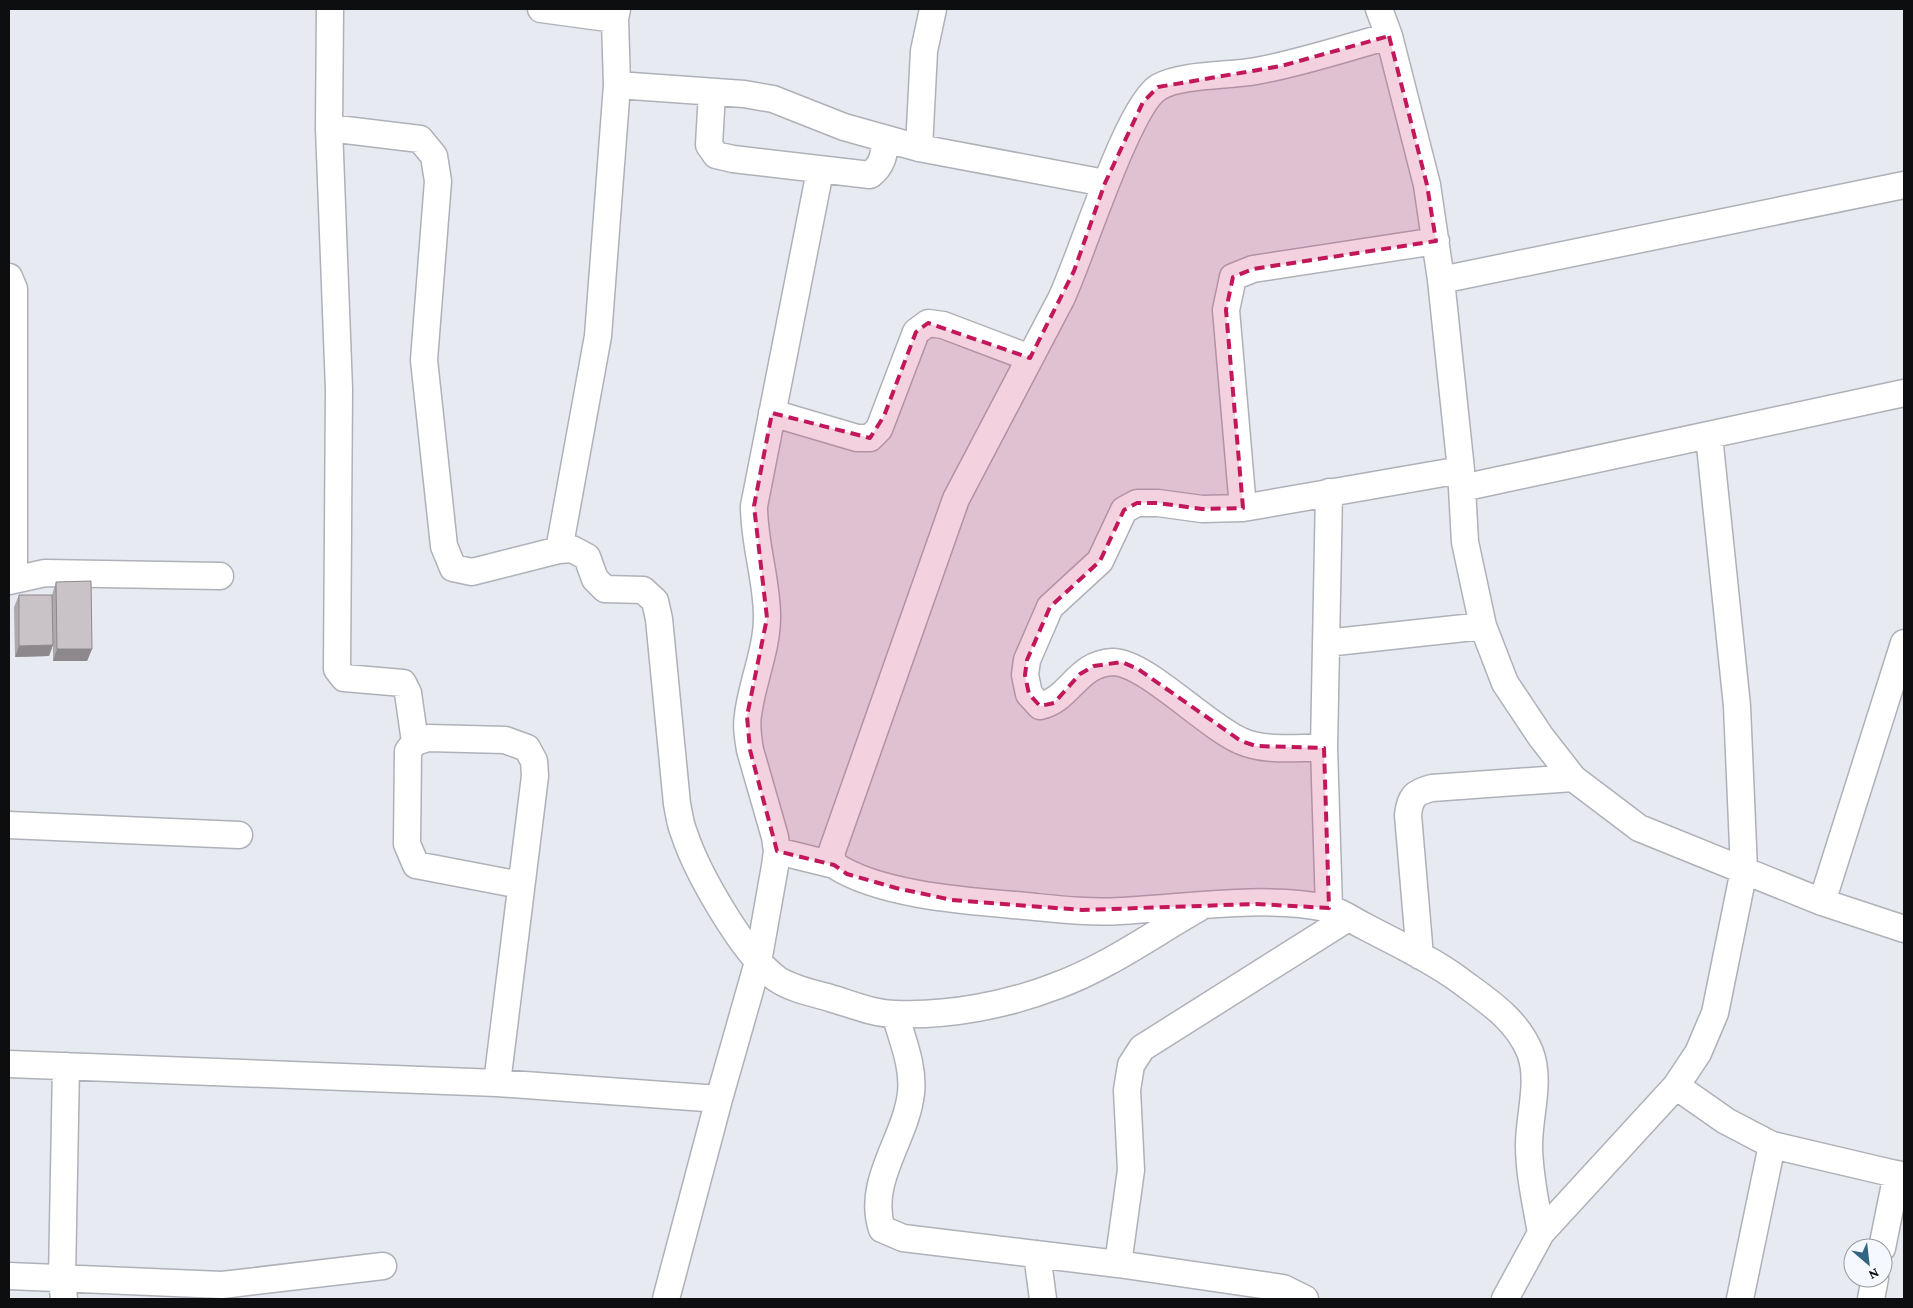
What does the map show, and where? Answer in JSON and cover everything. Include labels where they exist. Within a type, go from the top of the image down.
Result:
[{"type":"street","points":[[330,9],[329,128],[339,389],[337,669],[344,678],[402,683],[408,693],[415,742]]},
{"type":"street","points":[[541,9],[616,14],[617,85],[598,336],[559,550]]},
{"type":"street","points":[[919,148],[924,51],[933,9]]},
{"type":"street","points":[[1379,9],[1389,36],[1426,185],[1441,280],[1462,479],[1465,542],[1483,626],[1505,682],[1541,737],[1573,778],[1639,828],[1822,902],[1904,929]]},
{"type":"street","points":[[834,865],[831,854],[835,838],[956,499],[1074,271],[1105,183],[1143,102],[1158,87],[1176,81],[1231,75],[1281,66],[1389,36]]},
{"type":"street","points":[[617,85],[712,92],[773,99],[844,126],[919,148],[1105,183]]},
{"type":"street","points":[[712,92],[710,145],[716,155],[733,159],[870,175],[879,168],[884,156],[886,139]]},
{"type":"street","points":[[329,128],[420,139],[434,156],[438,181],[424,360],[444,546],[453,568],[472,572],[559,550],[572,549],[587,557],[595,579],[605,589],[642,590],[655,601],[659,619],[677,804],[683,833],[698,866],[739,938],[758,962],[778,980],[804,991],[895,1014],[932,1013],[1001,1003],[1058,986],[1108,960],[1202,906]]},
{"type":"street","points":[[666,1299],[719,1099],[758,962],[778,851],[750,750],[747,716],[767,618],[766,594],[754,529],[754,506],[820,170]]},
{"type":"street","points":[[1441,280],[1904,185]]},
{"type":"street","points":[[1243,508],[1226,310],[1233,277],[1254,269],[1436,241]]},
{"type":"street","points":[[9,277],[14,289],[12,580],[45,573],[220,576]]},
{"type":"street","points":[[772,413],[857,438],[870,438],[879,429],[916,332],[928,323],[943,325],[1030,358]]},
{"type":"street","points":[[1324,748],[1256,746],[1241,741],[1212,724],[1138,669],[1122,662],[1102,664],[1080,674],[1054,703],[1040,706],[1029,694],[1025,675],[1027,660],[1050,607],[1100,561],[1124,510],[1137,503],[1158,503],[1202,509],[1243,508],[1329,492],[1462,479],[1709,436],[1904,393]]},
{"type":"street","points":[[1505,1299],[1541,1233],[1676,1086],[1698,1053],[1716,1013],[1744,870],[1737,706],[1709,436]]},
{"type":"street","points":[[1329,492],[1324,748],[1339,913]]},
{"type":"street","points":[[1326,643],[1483,626]]},
{"type":"street","points":[[1822,902],[1904,643]]},
{"type":"street","points":[[498,1083],[522,885],[535,776],[534,761],[527,748],[505,740],[428,738],[415,742],[408,751],[407,844],[416,865],[522,885]]},
{"type":"street","points":[[1420,956],[1408,815],[1410,800],[1418,791],[1432,788],[1573,778]]},
{"type":"street","points":[[9,825],[239,835]]},
{"type":"street","points":[[778,851],[834,865],[847,874],[888,886],[952,900],[1117,911],[1202,906],[1297,904],[1339,913],[1448,972],[1497,1008],[1516,1027],[1530,1053],[1535,1077],[1529,1153],[1541,1233]]},
{"type":"street","points":[[1118,1264],[1131,1170],[1127,1090],[1131,1065],[1142,1048],[1339,913]]},
{"type":"street","points":[[895,1014],[911,1070],[911,1092],[908,1112],[878,1193],[877,1214],[882,1229],[903,1238],[1118,1264],[1283,1288],[1305,1299]]},
{"type":"street","points":[[9,1064],[498,1083],[719,1099]]},
{"type":"street","points":[[63,1289],[66,1066]]},
{"type":"street","points":[[1676,1086],[1726,1121],[1772,1145],[1901,1175],[1885,1238]]},
{"type":"street","points":[[1740,1299],[1772,1145]]},
{"type":"street","points":[[1037,1254],[1043,1299]]},
{"type":"street","points":[[9,1276],[63,1289],[222,1285],[383,1266]]},
{"type":"highlighted area","points":[[1389,36],[1427,185],[1436,241],[1253,269],[1233,277],[1226,310],[1243,508],[1202,509],[1158,503],[1137,503],[1124,510],[1100,561],[1050,607],[1027,660],[1025,675],[1029,694],[1040,706],[1054,703],[1080,674],[1094,666],[1122,662],[1138,669],[1241,741],[1256,746],[1324,748],[1329,908],[1256,904],[1082,910],[952,900],[896,888],[847,874],[834,865],[777,851],[750,750],[747,716],[767,618],[754,506],[772,413],[870,438],[884,416],[916,332],[928,323],[1030,358],[1074,271],[1105,183],[1143,102],[1158,87],[1281,66]]},
{"type":"building","points":[[91,581],[92,649],[57,649],[56,582]]},
{"type":"building","points":[[19,595],[52,595],[53,645],[19,646]]}]
